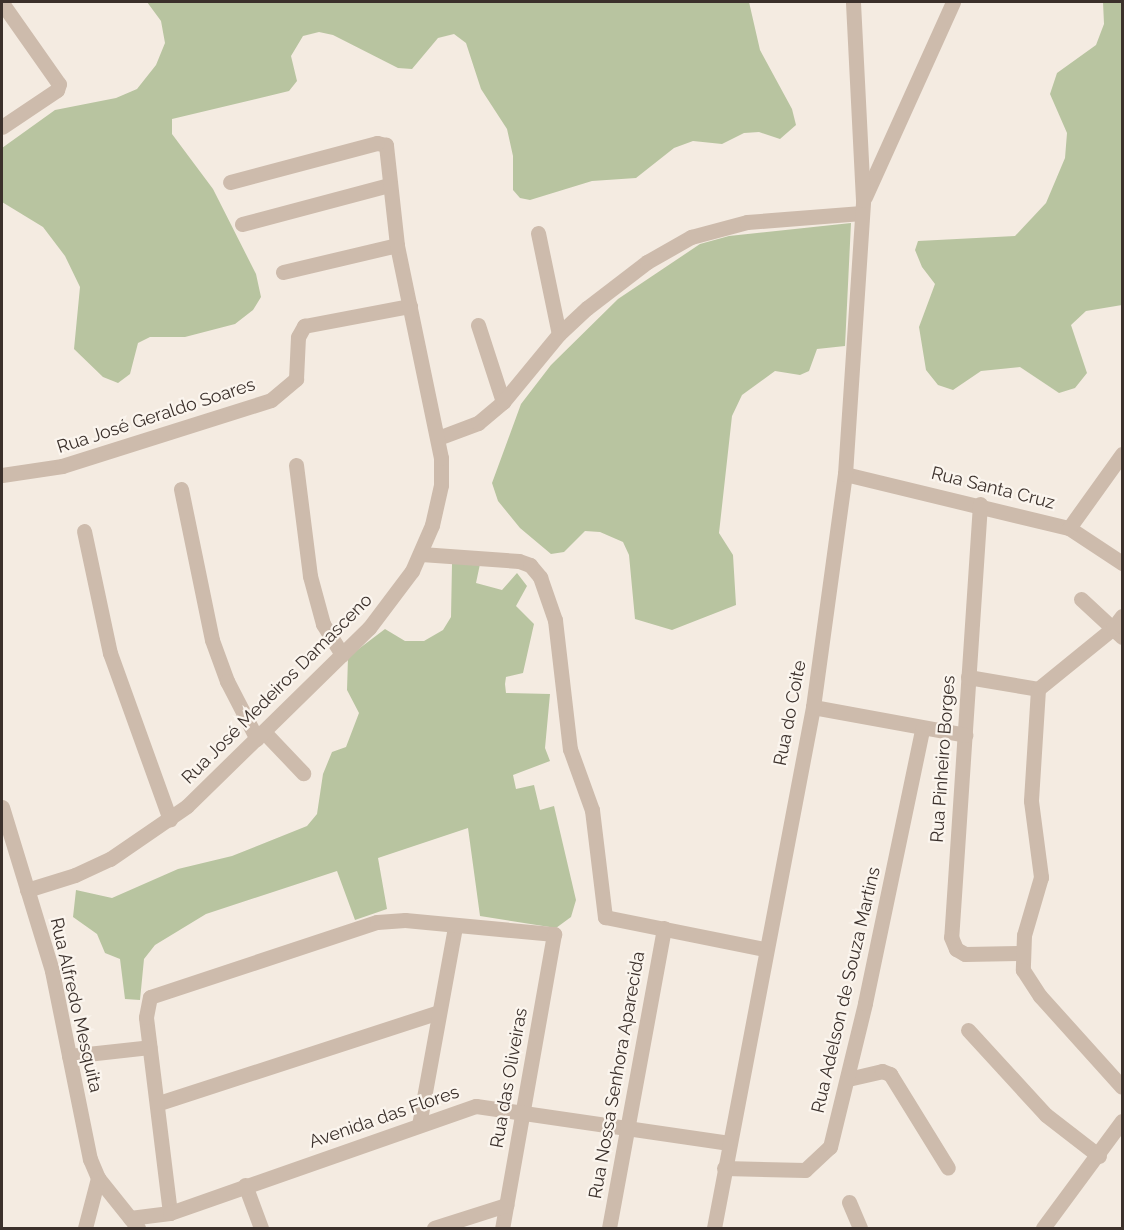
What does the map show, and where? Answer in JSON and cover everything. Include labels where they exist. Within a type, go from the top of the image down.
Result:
[{"type":"street","points":[[853,2],[863,207]]},
{"type":"street","points":[[863,207],[953,2]]},
{"type":"street","points":[[2,3],[59,84],[57,90],[2,127]]},
{"type":"street","name":"Rua José Medeiros Damasceno","points":[[27,890],[101,863],[170,820],[342,656],[393,601],[421,554],[441,485],[438,438],[397,245],[386,145],[377,143],[230,182]]},
{"type":"street","points":[[242,224],[389,184]]},
{"type":"street","points":[[438,438],[478,423],[503,402],[559,334],[622,279],[691,237],[747,222],[863,207]]},
{"type":"street","name":"Rua do Coite","points":[[714,1228],[764,949],[813,707],[845,474],[863,207]]},
{"type":"street","points":[[538,233],[559,334]]},
{"type":"street","points":[[283,272],[397,245]]},
{"type":"street","name":"Rua José Geraldo Soares","points":[[2,475],[62,466],[271,400],[296,379],[298,336],[304,327],[410,306]]},
{"type":"street","points":[[478,324],[503,402]]},
{"type":"street","points":[[1069,528],[1122,454]]},
{"type":"street","points":[[296,465],[310,576],[323,624],[342,656]]},
{"type":"street","name":"Rua Santa Cruz","points":[[845,474],[980,504],[1069,528],[1122,563]]},
{"type":"street","points":[[181,489],[212,640],[227,681],[260,735],[303,773]]},
{"type":"street","name":"Rua Pinheiro Borges","points":[[980,504],[951,937],[956,949],[965,954],[1022,953]]},
{"type":"street","points":[[84,531],[110,653],[170,820]]},
{"type":"street","points":[[421,554],[519,561],[530,565],[540,577],[555,620],[570,749],[592,810],[605,917],[764,949]]},
{"type":"street","points":[[968,677],[1038,689],[1119,627],[1082,599]]},
{"type":"street","points":[[1038,689],[1031,801],[1041,877],[1022,953],[1028,980],[1122,1087]]},
{"type":"street","points":[[813,707],[922,729],[965,735]]},
{"type":"street","name":"Rua Adelson de Souza Martins","points":[[724,1168],[786,1172],[805,1170],[816,1163],[830,1147],[848,1079],[922,729]]},
{"type":"street","name":"Rua Alfredo Mesquita","points":[[2,807],[52,971],[85,1137],[98,1178]]},
{"type":"street","points":[[170,1213],[146,1005],[154,994],[377,922],[405,920],[455,926],[419,1125]]},
{"type":"street","name":"Rua das Oliveiras","points":[[455,926],[554,934],[502,1228]]},
{"type":"street","name":"Rua Nossa Senhora Aparecida","points":[[609,1228],[664,928]]},
{"type":"street","points":[[159,1103],[439,1012]]},
{"type":"street","points":[[968,1030],[1046,1115],[1099,1156]]},
{"type":"street","points":[[69,1056],[150,1047]]},
{"type":"street","points":[[848,1079],[882,1071],[890,1074],[948,1168]]},
{"type":"street","name":"Avenida das Flores","points":[[134,1223],[170,1213],[244,1185],[476,1106],[729,1143]]},
{"type":"street","points":[[1043,1228],[1099,1156],[1122,1121]]},
{"type":"street","points":[[98,1178],[134,1223]]},
{"type":"street","points":[[85,1228],[98,1178]]},
{"type":"street","points":[[244,1185],[261,1228]]},
{"type":"street","points":[[849,1202],[860,1228]]},
{"type":"street","points":[[434,1228],[506,1205]]},
{"type":"green space","points":[[147,2],[749,2],[760,50],[792,109],[796,125],[780,139],[759,132],[744,133],[722,144],[693,141],[674,148],[636,178],[592,181],[530,200],[520,198],[513,190],[513,156],[507,129],[481,89],[466,43],[454,34],[438,38],[412,69],[398,68],[333,35],[319,32],[303,36],[291,56],[297,81],[289,91],[172,119],[172,134],[213,189],[256,274],[261,297],[253,310],[235,324],[185,337],[150,337],[138,343],[130,374],[118,383],[103,377],[74,349],[80,287],[65,256],[43,227],[2,202],[2,148],[55,110],[116,98],[137,89],[156,65],[165,43],[161,21]]},
{"type":"green space","points":[[1103,2],[1122,2],[1122,305],[1086,311],[1071,325],[1087,373],[1075,388],[1059,393],[1020,367],[981,371],[953,390],[938,385],[926,370],[919,327],[935,284],[922,267],[915,250],[918,241],[1015,236],[1046,203],[1065,158],[1067,133],[1050,94],[1057,73],[1096,45],[1104,24]]},
{"type":"green space","points":[[851,223],[845,346],[817,349],[809,371],[800,375],[775,371],[742,395],[732,416],[719,533],[733,555],[736,605],[672,630],[635,619],[629,555],[623,542],[600,532],[585,531],[564,552],[551,554],[520,528],[498,501],[492,483],[521,404],[551,365],[618,299],[700,244],[729,236]]},
{"type":"green space","points":[[452,564],[480,564],[476,583],[502,590],[517,573],[527,586],[516,606],[534,624],[523,673],[506,677],[506,693],[550,694],[545,748],[550,761],[513,775],[516,789],[534,785],[540,810],[554,806],[576,900],[571,917],[556,928],[480,916],[468,828],[378,858],[387,909],[355,920],[337,871],[206,914],[155,945],[144,959],[140,1000],[125,999],[120,959],[105,953],[97,934],[73,917],[76,890],[112,898],[178,869],[232,856],[307,826],[317,814],[323,774],[332,752],[346,747],[359,713],[347,690],[348,657],[385,629],[405,641],[424,641],[443,630],[451,617]]}]
